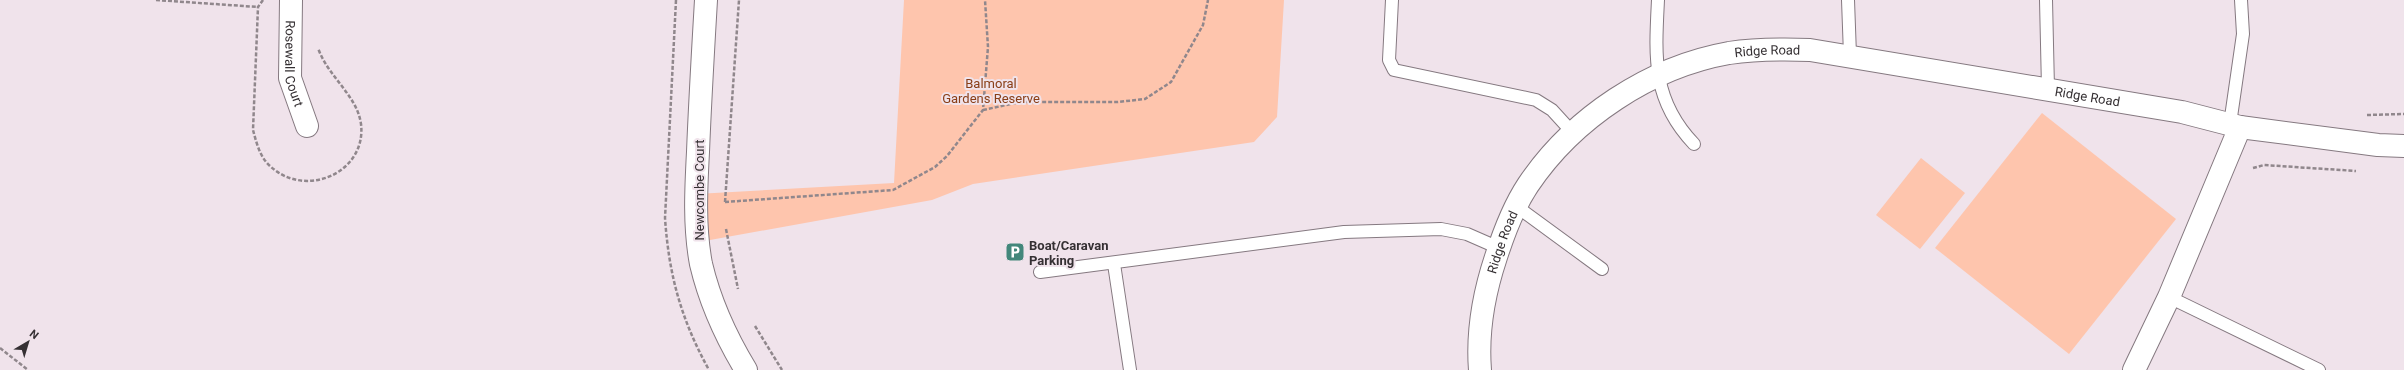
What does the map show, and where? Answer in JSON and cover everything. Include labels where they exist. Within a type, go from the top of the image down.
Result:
[{"type":"street","name":"Rosewall Court","points":[[291,0],[290,78],[308,126]]},
{"type":"street","name":"Newcombe Court","points":[[706,0],[696,179],[697,227],[702,264],[714,307],[724,331],[746,370]]},
{"type":"street","name":"Ridge Road","points":[[1480,370],[1482,315],[1498,248],[1516,206],[1540,168],[1573,133],[1610,103],[1657,77],[1705,60],[1755,50],[1810,50],[1850,55],[2048,88],[2182,112],[2235,125],[2378,145],[2404,146]]},
{"type":"street","points":[[2134,370],[2169,297],[2235,125]]},
{"type":"lane","points":[[1392,0],[1389,60],[1394,70],[1536,100],[1552,110],[1573,133]]},
{"type":"lane","points":[[1658,0],[1657,77],[1672,118],[1694,144]]},
{"type":"lane","points":[[1848,0],[1850,55]]},
{"type":"lane","points":[[2046,0],[2048,88]]},
{"type":"lane","points":[[2235,125],[2243,34],[2241,0]]},
{"type":"lane","points":[[1516,206],[1602,269]]},
{"type":"lane","points":[[1040,272],[1114,264],[1344,232],[1428,228],[1461,233],[1498,248]]},
{"type":"lane","points":[[1114,264],[1130,370]]},
{"type":"lane","points":[[2169,297],[2319,370]]},
{"type":"path","points":[[156,0],[258,7]]},
{"type":"path","points":[[725,209],[739,0]]},
{"type":"path","points":[[725,202],[893,190],[935,167],[947,156],[983,110],[988,47],[985,0]]},
{"type":"path","points":[[983,110],[1020,102],[1118,102],[1145,99],[1172,82],[1203,25],[1208,0]]},
{"type":"path","points":[[2360,115],[2404,114]]},
{"type":"path","points":[[2251,170],[2255,166],[2264,165],[2359,171]]},
{"type":"path","points":[[725,223],[739,291]]},
{"type":"path","points":[[754,324],[782,370]]},
{"type":"path","points":[[0,348],[28,370]]},
{"type":"green space","name":"Balmoral Gardens Reserve","points":[[904,0],[1284,0],[1277,117],[1254,142],[973,184],[932,200],[699,242],[696,194],[894,183]]},
{"type":"green space","points":[[2042,113],[2176,219],[2069,354],[1935,248]]},
{"type":"green space","points":[[1921,158],[1965,193],[1920,249],[1876,215]]},
{"type":"place","name":"Boat/Caravan Parking","points":[[1015,252]]}]
